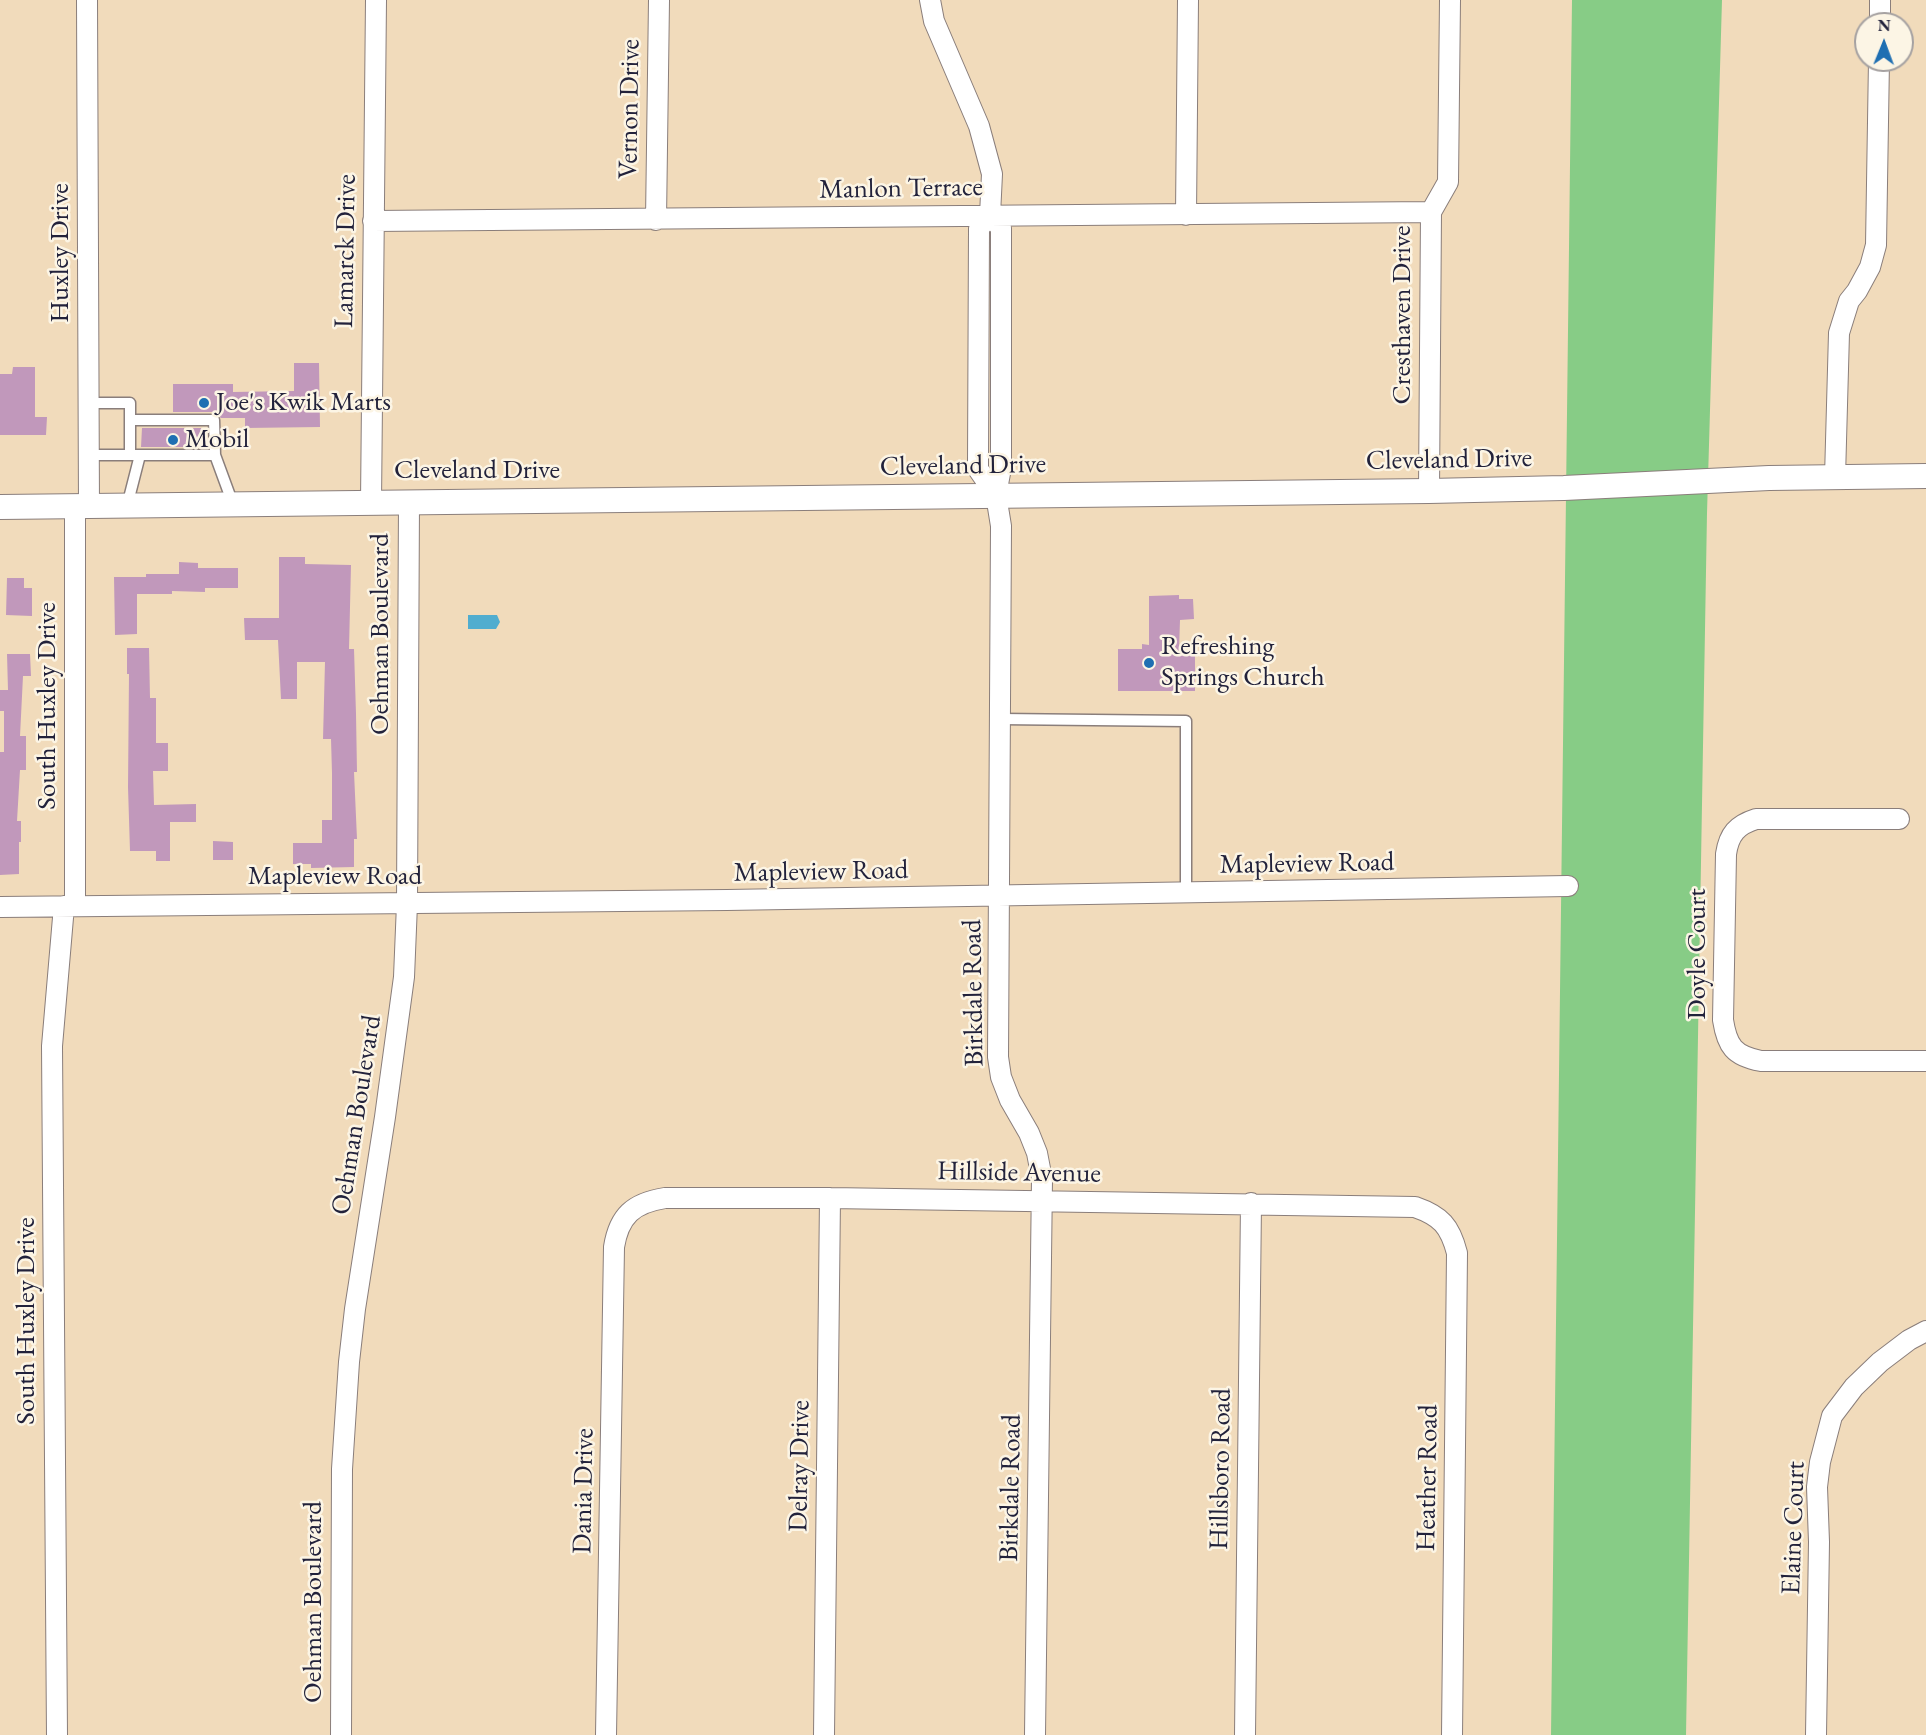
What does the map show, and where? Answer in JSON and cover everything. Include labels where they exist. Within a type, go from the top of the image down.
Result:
[{"type":"street","name":"Huxley Drive","points":[[82,507],[88,455],[87,0]]},
{"type":"street","name":"Lamarck Drive","points":[[371,502],[376,0]]},
{"type":"street","name":"Vernon Drive","points":[[656,220],[659,0]]},
{"type":"street","points":[[930,0],[934,21],[979,126],[992,174],[990,215],[979,228],[978,469],[996,495]]},
{"type":"street","points":[[1186,215],[1188,0]]},
{"type":"street","name":"Cresthaven Drive","points":[[1429,491],[1431,212],[1448,182],[1450,0]]},
{"type":"street","points":[[1835,477],[1839,333],[1849,301],[1870,267],[1876,245],[1880,72]]},
{"type":"street","name":"Manlon Terrace","points":[[373,221],[1431,212]]},
{"type":"street","points":[[990,215],[1001,228],[1001,468],[996,495]]},
{"type":"street","points":[[979,346],[1001,346]]},
{"type":"street","name":"Cleveland Drive","points":[[0,507],[1429,491],[1564,488],[1769,478],[1926,476]]},
{"type":"street","name":"Birkdale Road","points":[[996,495],[1001,526],[998,1057],[1001,1077],[1010,1100],[1029,1133],[1037,1153],[1042,1179],[1035,1735]]},
{"type":"street","name":"Oehman Boulevard","points":[[341,1735],[341,1490],[349,1362],[362,1257],[385,1117],[404,977],[407,904],[409,501]]},
{"type":"street","name":"South Huxley Drive","points":[[57,1735],[52,1046],[70,906],[82,507]]},
{"type":"street","name":"Doyle Court","points":[[1899,819],[1756,819],[1745,822],[1732,834],[1726,854],[1723,1020],[1725,1035],[1733,1049],[1744,1058],[1761,1061],[1926,1061]]},
{"type":"street","name":"Mapleview Road","points":[[0,907],[407,904],[1568,886]]},
{"type":"street","name":"Hillside Avenue","points":[[614,1247],[616,1232],[624,1218],[634,1208],[648,1201],[665,1198],[830,1197],[1415,1207],[1430,1212],[1445,1224]]},
{"type":"street","name":"Delray Drive","points":[[824,1735],[830,1197]]},
{"type":"street","name":"Hillsboro Road","points":[[1245,1735],[1251,1203]]},
{"type":"street","name":"Heather Road","points":[[1445,1224],[1453,1237],[1457,1252],[1452,1735]]},
{"type":"street","name":"Dania Drive","points":[[606,1735],[614,1247]]},
{"type":"street","name":"Elaine Court","points":[[1816,1735],[1819,1542],[1816,1511],[1820,1462],[1827,1434],[1832,1416],[1854,1387],[1880,1362],[1926,1331]]},
{"type":"lane","points":[[88,403],[130,403],[135,455],[127,506]]},
{"type":"lane","points":[[130,420],[172,424],[214,420],[215,455],[233,504]]},
{"type":"lane","points":[[88,455],[173,452],[215,455]]},
{"type":"lane","points":[[1000,719],[1186,721],[1186,893]]},
{"type":"green space","points":[[1572,0],[1722,0],[1707,513],[1686,1735],[1551,1735]]},
{"type":"water","points":[[468,615],[497,615],[500,622],[496,629],[468,629]]},
{"type":"building","points":[[294,363],[319,363],[320,427],[245,428],[245,418],[221,418],[214,412],[173,412],[173,384],[233,384],[233,392],[294,391]]},
{"type":"building","points":[[13,367],[35,367],[35,417],[47,417],[46,435],[0,435],[0,374],[12,374]]},
{"type":"building","points":[[142,428],[204,428],[204,447],[141,447]]},
{"type":"building","points":[[279,557],[305,557],[305,564],[351,565],[349,649],[354,649],[357,772],[354,772],[357,839],[354,839],[354,867],[311,868],[311,864],[293,864],[293,843],[322,843],[322,820],[332,820],[331,739],[323,739],[325,662],[297,662],[297,699],[281,699],[278,640],[245,640],[244,618],[279,618]]},
{"type":"building","points":[[179,562],[198,563],[198,568],[238,568],[238,588],[205,588],[205,592],[172,591],[172,594],[137,594],[137,634],[115,635],[114,577],[179,574]]},
{"type":"building","points":[[7,578],[24,578],[24,588],[32,588],[32,616],[6,615]]},
{"type":"building","points":[[1179,595],[1179,599],[1193,599],[1194,619],[1180,620],[1179,651],[1195,652],[1195,691],[1118,691],[1118,649],[1142,649],[1142,644],[1149,645],[1149,596]]},
{"type":"building","points":[[127,648],[149,648],[150,698],[156,698],[156,743],[168,743],[168,771],[153,771],[154,805],[196,804],[196,822],[170,822],[170,861],[156,861],[156,851],[130,851]]},
{"type":"building","points":[[7,654],[30,654],[31,676],[23,676],[20,736],[26,736],[26,770],[20,770],[17,821],[21,821],[19,874],[0,875],[0,752],[4,752],[4,711],[0,711],[0,690],[8,690]]},
{"type":"building","points":[[213,841],[233,842],[233,860],[213,860]]},
{"type":"place","name":"Joe's Kwik Marts","points":[[204,403]]},
{"type":"place","name":"Mobil","points":[[173,440]]},
{"type":"place","name":"Refreshing Springs Church","points":[[1149,663]]}]
